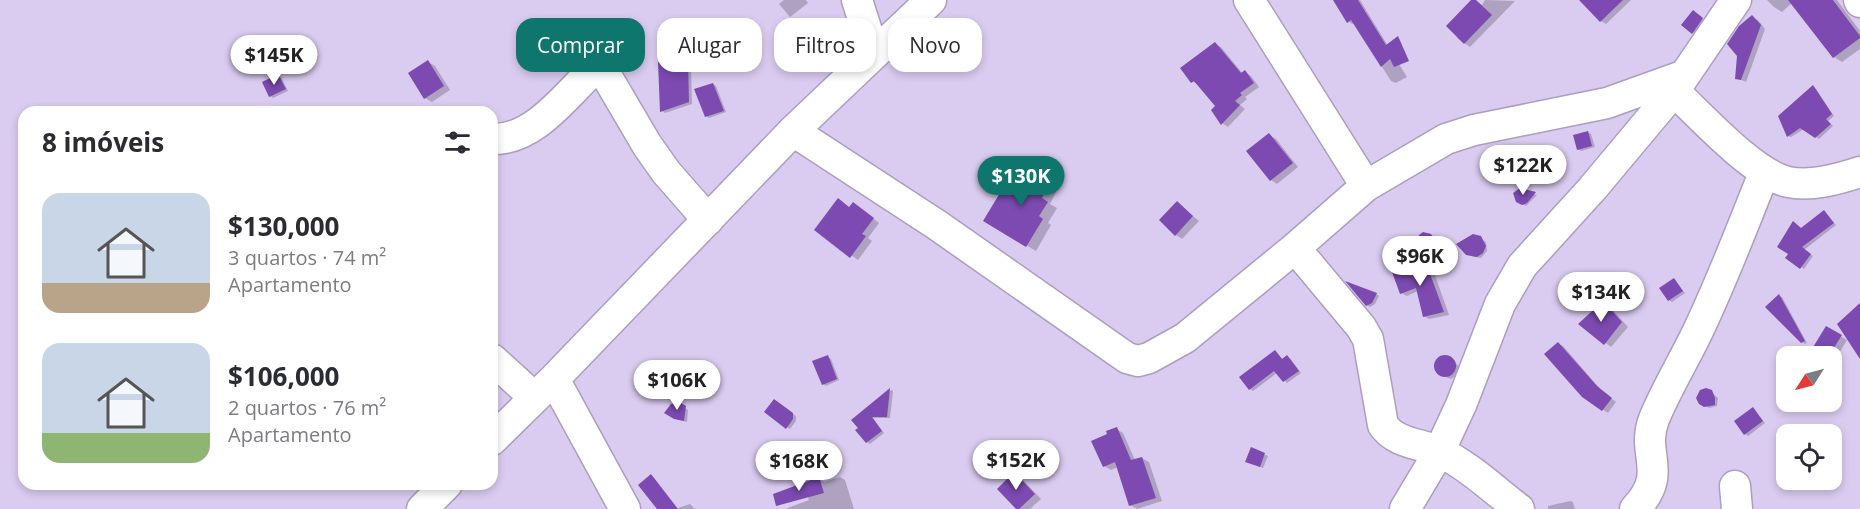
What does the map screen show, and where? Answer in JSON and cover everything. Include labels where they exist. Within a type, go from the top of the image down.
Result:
[{"type":"street","points":[[857,0],[863,18]]},
{"type":"street","points":[[876,51],[931,0]]},
{"type":"street","points":[[1249,0],[1366,186]]},
{"type":"street","points":[[1405,509],[1439,452],[1461,405],[1500,304],[1522,266],[1592,189],[1680,83],[1727,3]]},
{"type":"street","points":[[498,140],[525,131],[547,116],[595,68],[599,68],[603,70],[647,145],[666,172],[708,220]]},
{"type":"street","points":[[498,434],[793,131],[854,72]]},
{"type":"street","points":[[793,131],[937,225],[1127,358],[1138,361],[1149,358],[1185,338],[1295,248],[1366,186],[1446,139],[1474,130],[1607,103],[1680,83]]},
{"type":"street","points":[[1680,83],[1742,154],[1764,173],[1799,184],[1840,179],[1860,172]]},
{"type":"street","points":[[1635,509],[1646,498],[1654,477],[1650,438],[1654,420],[1698,331],[1764,173]]},
{"type":"street","points":[[1295,248],[1361,327],[1368,339],[1383,425],[1388,433],[1439,452],[1461,464],[1520,509]]},
{"type":"street","points":[[498,362],[544,389],[625,509]]},
{"type":"street","points":[[422,509],[441,490]]},
{"type":"building","points":[[1333,0],[1358,0],[1386,45],[1398,36],[1409,61],[1394,67],[1390,59],[1381,67],[1351,20],[1347,23]]},
{"type":"building","points":[[1471,0],[1476,0],[1492,15],[1464,44],[1446,26]]},
{"type":"building","points":[[1579,0],[1623,0],[1600,22]]},
{"type":"building","points":[[1788,0],[1833,0],[1860,38],[1833,58]]},
{"type":"building","points":[[1693,10],[1703,18],[1692,34],[1681,25]]},
{"type":"building","points":[[1752,15],[1761,25],[1741,80],[1735,79],[1737,56],[1727,44],[1739,26]]},
{"type":"building","points":[[1215,42],[1241,73],[1245,70],[1254,83],[1240,93],[1242,95],[1235,101],[1240,105],[1221,125],[1211,110],[1215,106],[1194,81],[1191,83],[1180,68]]},
{"type":"building","points":[[428,60],[444,86],[424,99],[408,73]]},
{"type":"building","points":[[658,72],[688,72],[689,102],[660,112]]},
{"type":"building","points":[[278,74],[286,89],[269,97],[262,82]]},
{"type":"building","points":[[713,83],[724,111],[705,117],[694,89]]},
{"type":"building","points":[[1813,85],[1832,114],[1826,119],[1831,124],[1815,138],[1800,128],[1787,137],[1778,116]]},
{"type":"building","points":[[1588,131],[1592,146],[1577,150],[1573,135]]},
{"type":"building","points":[[1269,133],[1293,163],[1270,181],[1246,151]]},
{"type":"building","points":[[1041,161],[1056,169],[1042,198],[1048,202],[1039,216],[1043,219],[1026,247],[983,221],[1009,178],[1027,189]]},
{"type":"building","points":[[1520,188],[1536,192],[1527,203],[1522,205],[1516,202],[1513,193]]},
{"type":"building","points":[[838,198],[849,207],[853,202],[874,218],[862,234],[866,236],[850,258],[814,230]]},
{"type":"building","points":[[1177,201],[1193,216],[1175,236],[1159,220]]},
{"type":"building","points":[[1824,210],[1834,223],[1802,247],[1811,254],[1800,269],[1785,258],[1788,254],[1777,247],[1793,221],[1801,228]]},
{"type":"building","points":[[1423,232],[1431,234],[1443,251],[1424,255],[1417,241]]},
{"type":"building","points":[[1473,234],[1481,236],[1486,246],[1483,253],[1477,257],[1466,255],[1456,244]]},
{"type":"building","points":[[1425,260],[1444,312],[1423,317],[1416,288],[1400,294],[1392,272]]},
{"type":"building","points":[[1674,278],[1683,291],[1668,301],[1659,288]]},
{"type":"building","points":[[1345,281],[1377,293],[1372,303],[1366,306]]},
{"type":"building","points":[[1779,294],[1805,341],[1801,343],[1765,307]]},
{"type":"building","points":[[1603,301],[1622,322],[1604,345],[1578,324]]},
{"type":"building","points":[[1860,303],[1860,359],[1837,324]]},
{"type":"building","points":[[1826,326],[1842,335],[1835,346],[1814,346]]},
{"type":"building","points":[[1558,342],[1597,386],[1612,398],[1602,411],[1582,397],[1544,354]]},
{"type":"building","points":[[1275,350],[1282,359],[1287,355],[1299,371],[1283,382],[1274,371],[1249,390],[1239,377]]},
{"type":"building","points":[[828,355],[837,379],[822,385],[812,361]]},
{"type":"building","points":[[1441,355],[1449,355],[1456,362],[1456,370],[1449,377],[1441,377],[1434,370],[1434,362]]},
{"type":"building","points":[[890,388],[887,417],[872,417],[882,431],[866,443],[855,430],[858,428],[851,420]]},
{"type":"building","points":[[1706,388],[1712,390],[1715,405],[1704,407],[1699,404],[1696,398],[1700,390]]},
{"type":"building","points":[[774,399],[793,413],[793,419],[786,429],[764,412]]},
{"type":"building","points":[[678,401],[686,406],[684,421],[674,419],[664,413],[671,404]]},
{"type":"building","points":[[1753,407],[1763,421],[1744,435],[1734,421]]},
{"type":"building","points":[[1117,427],[1131,460],[1142,457],[1156,498],[1129,506],[1115,462],[1103,467],[1091,441]]},
{"type":"building","points":[[1251,447],[1265,453],[1260,467],[1245,462]]},
{"type":"building","points":[[1014,472],[1035,494],[1019,509],[1016,509],[997,489]]},
{"type":"building","points":[[651,474],[678,509],[657,509],[638,485]]},
{"type":"building","points":[[819,477],[824,493],[776,506],[773,494]]}]
